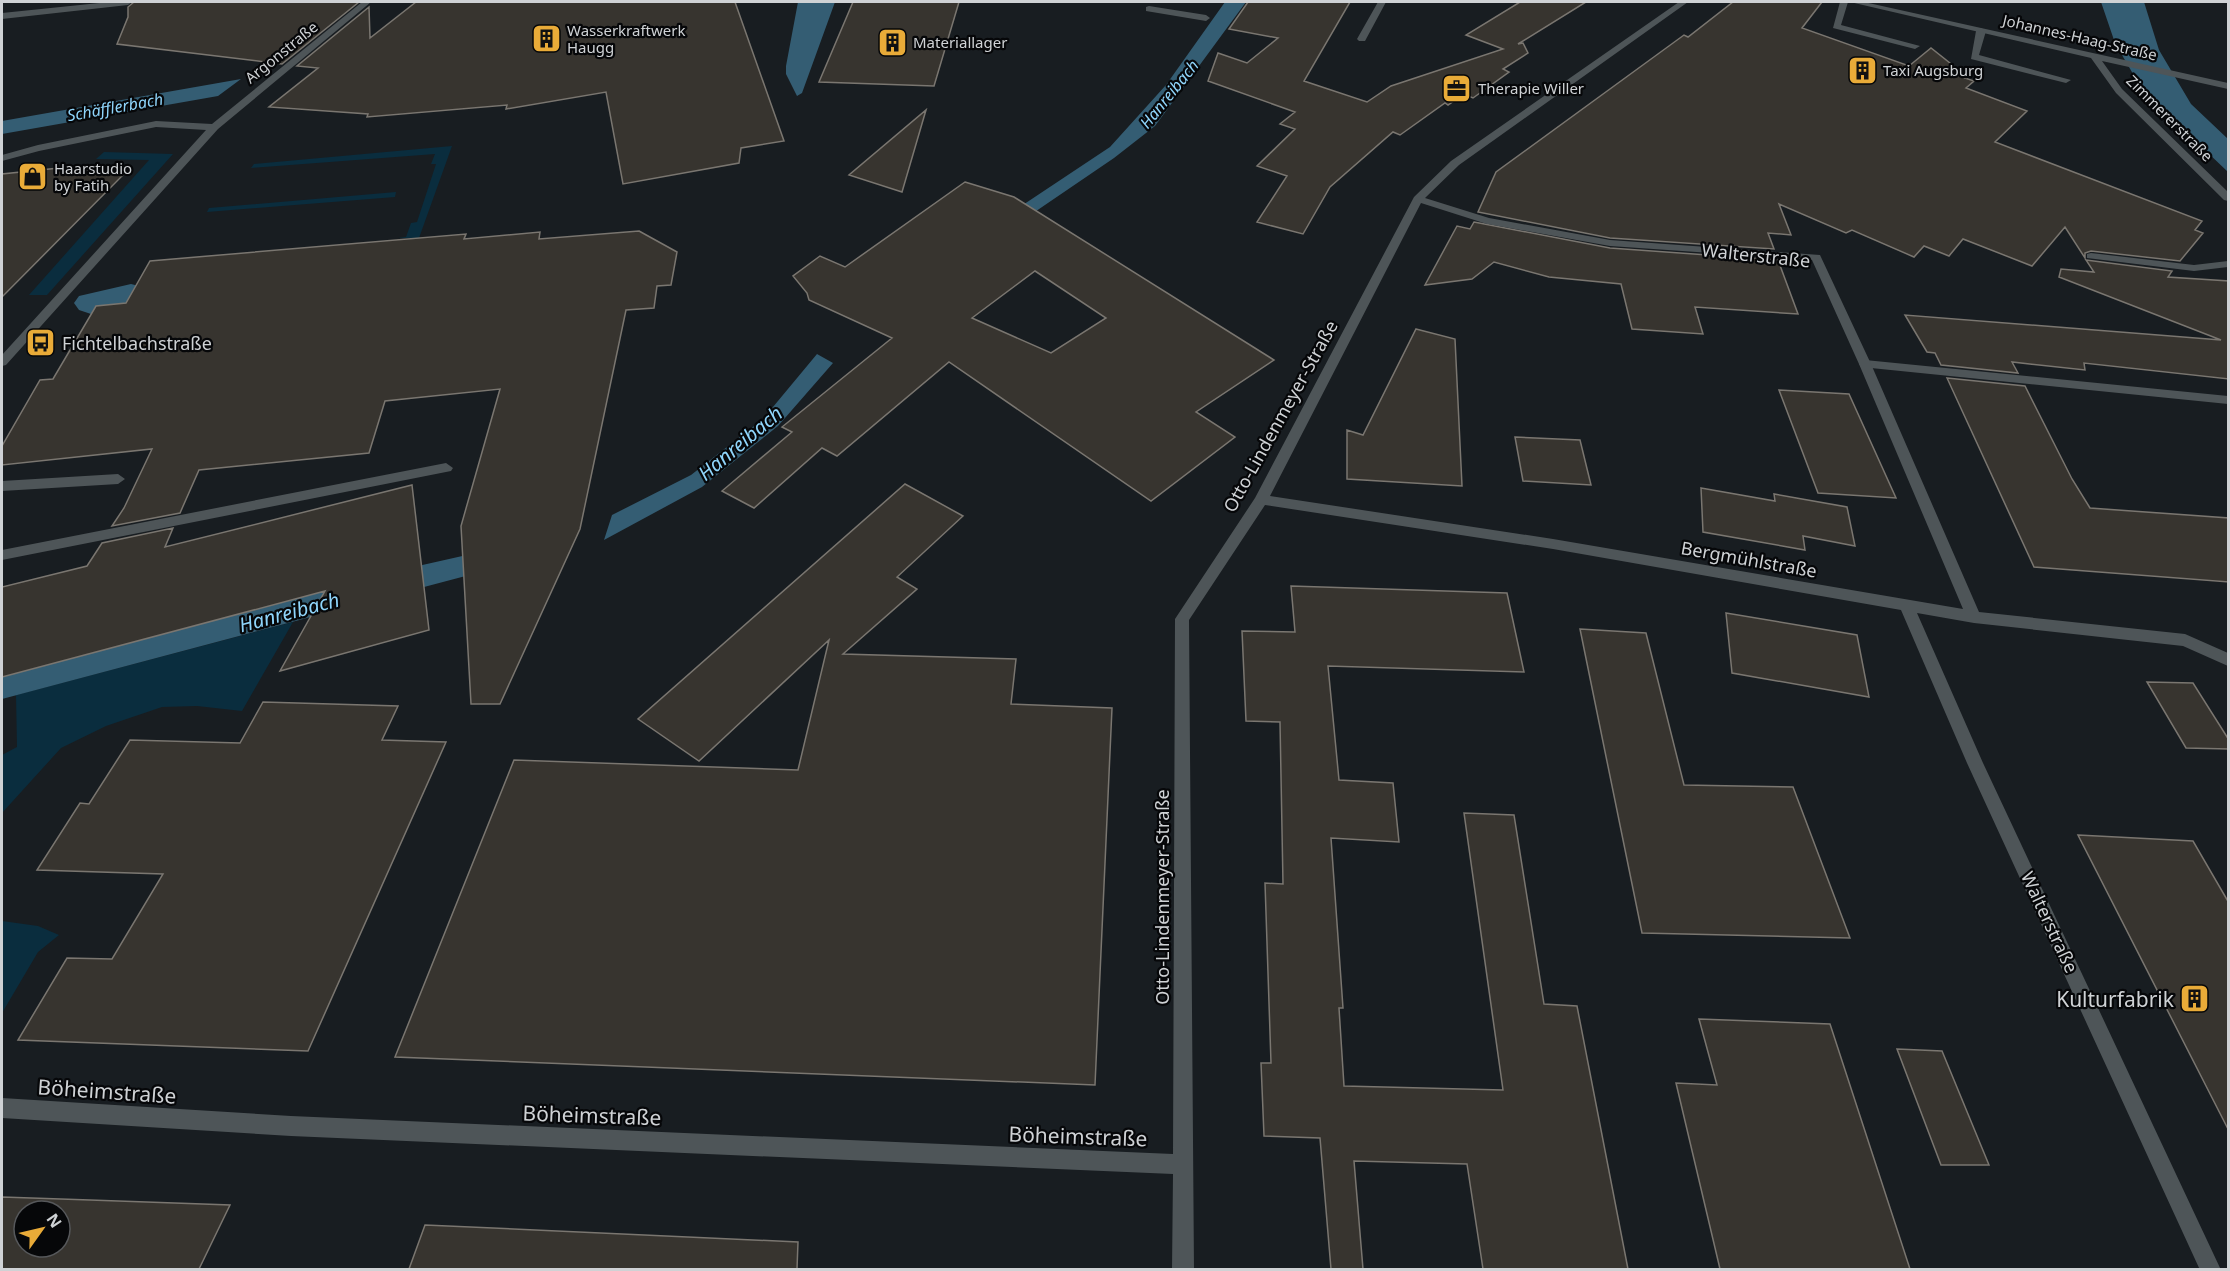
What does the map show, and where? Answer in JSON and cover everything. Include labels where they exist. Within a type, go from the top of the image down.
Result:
[{"type":"street","points":[[2,16],[128,2]]},
{"type":"street","name":"Argonstraße","points":[[214,127],[367,2]]},
{"type":"street","points":[[1362,39],[1382,2]]},
{"type":"street","name":"Otto-Lindenmeyer-Straße","points":[[1183,1269],[1181,1164],[1182,619],[1261,500],[1418,199],[1455,163],[1684,2]]},
{"type":"street","points":[[1844,2],[1836,26],[1915,46]]},
{"type":"street","name":"Johannes-Haag-Straße","points":[[1854,2],[2229,86]]},
{"type":"street","points":[[1149,9],[1206,18]]},
{"type":"street","points":[[1982,31],[1974,57],[2066,80]]},
{"type":"street","name":"Zimmererstraße","points":[[2094,56],[2119,91],[2229,198]]},
{"type":"street","points":[[2,158],[38,148],[156,124],[214,127]]},
{"type":"street","points":[[2,362],[214,127]]},
{"type":"street","name":"Walterstraße","points":[[1418,199],[1487,221],[1611,243],[1816,257],[1866,364],[1974,617]]},
{"type":"street","points":[[2091,256],[2194,268],[2229,264]]},
{"type":"street","points":[[1866,364],[2229,400]]},
{"type":"street","points":[[2,555],[446,468]]},
{"type":"street","points":[[2,486],[118,478]]},
{"type":"street","name":"Bergmühlstraße","points":[[1261,500],[1553,544],[1974,617],[2185,640],[2229,660]]},
{"type":"street","name":"Walterstraße","points":[[1908,606],[1975,763],[2211,1269]]},
{"type":"street","name":"Böheimstraße","points":[[2,1108],[291,1126],[1181,1164]]},
{"type":"shaded area","points":[[452,146],[419,238],[398,238],[406,237],[411,223],[417,222],[436,164],[431,164],[435,154],[251,168],[254,164]]},
{"type":"shaded area","points":[[104,152],[173,154],[47,295],[29,295],[149,160],[96,159]]},
{"type":"shaded area","points":[[396,192],[395,197],[207,212],[209,208]]},
{"type":"shaded area","points":[[293,622],[242,711],[197,706],[162,707],[106,726],[61,748],[2,813],[2,755],[17,747],[16,695]]},
{"type":"shaded area","points":[[2,921],[38,926],[59,935],[38,952],[2,1013]]},
{"type":"water","points":[[798,2],[835,2],[802,93],[797,96],[786,74],[786,66]]},
{"type":"water","name":"Hanreibach","points":[[1225,2],[1246,2],[1155,126],[1114,158],[979,250],[964,244],[1110,147],[1166,85]]},
{"type":"water","points":[[2101,2],[2144,2],[2159,50],[2191,104],[2228,139],[2228,172],[2143,91],[2115,43]]},
{"type":"water","name":"Schäfflerbach","points":[[241,79],[218,96],[2,134],[2,121]]},
{"type":"water","name":"Hanreibach","points":[[817,354],[833,363],[778,426],[702,487],[604,540],[612,515],[691,475],[763,419]]},
{"type":"water","name":"Hanreibach","points":[[578,530],[571,548],[2,699],[2,677],[418,566]]},
{"type":"building","points":[[134,2],[359,2],[282,64],[117,44],[128,17],[128,7]]},
{"type":"building","points":[[416,2],[735,2],[784,141],[741,148],[739,163],[623,184],[606,92],[506,109],[507,105],[367,117],[368,114],[269,107],[318,68],[297,66],[369,7],[370,38]]},
{"type":"building","name":"Materiallager","points":[[853,2],[959,2],[934,86],[819,82]]},
{"type":"building","points":[[1248,2],[1350,2],[1304,81],[1367,102],[1391,86],[1503,49],[1466,35],[1520,2],[1586,2],[1518,44],[1523,43],[1528,53],[1503,69],[1509,72],[1473,98],[1464,94],[1448,105],[1445,103],[1400,135],[1393,132],[1330,187],[1303,234],[1257,222],[1287,176],[1257,166],[1295,129],[1280,124],[1295,112],[1208,81],[1218,53],[1247,63],[1278,38],[1229,29]]},
{"type":"building","points":[[1733,2],[1822,2],[1802,28],[1909,66],[1931,48],[1960,71],[1956,75],[1974,81],[1966,88],[2027,111],[1995,142],[2202,221],[2195,230],[2203,233],[2180,261],[2091,251],[2085,253],[2085,258],[2065,227],[2032,266],[1963,239],[1949,256],[1924,246],[1914,257],[1852,230],[1846,233],[1779,204],[1791,235],[1768,233],[1774,249],[1610,238],[1478,212],[1496,172],[1684,35],[1688,37]]},
{"type":"building","points":[[926,110],[902,192],[849,175]]},
{"type":"building","points":[[59,168],[125,173],[2,297],[2,174]]},
{"type":"building","points":[[965,182],[1014,197],[1274,360],[1196,412],[1235,437],[1151,501],[949,362],[837,456],[822,448],[754,508],[722,491],[792,432],[782,427],[892,338],[809,300],[807,293],[793,276],[820,256],[845,267]],"holes":[[[1035,271],[1106,318],[1051,353],[972,318]]]},
{"type":"building","points":[[1474,222],[1610,248],[1778,260],[1798,314],[1695,307],[1703,334],[1632,329],[1621,284],[1549,277],[1494,262],[1472,279],[1425,285],[1457,226],[1470,229]]},
{"type":"building","points":[[639,231],[677,252],[671,285],[657,286],[654,308],[626,310],[580,529],[500,704],[471,704],[461,526],[500,389],[385,401],[369,453],[199,470],[180,513],[112,526],[124,508],[152,449],[2,465],[2,446],[40,380],[53,379],[96,306],[126,303],[150,261],[466,234],[464,239],[540,232],[539,239]]},
{"type":"building","points":[[2086,260],[2172,271],[2168,277],[2229,281],[2229,379],[2084,363],[2085,370],[2012,362],[2018,373],[1941,365],[1935,353],[1927,352],[1905,315],[2221,340],[2059,277],[2061,269],[2094,272]]},
{"type":"building","points":[[1416,329],[1455,339],[1462,486],[1347,479],[1347,430],[1363,435]]},
{"type":"building","points":[[1947,378],[2025,386],[2072,479],[2090,508],[2229,518],[2229,582],[2034,567]]},
{"type":"building","points":[[1779,390],[1849,394],[1896,498],[1818,493]]},
{"type":"building","points":[[1515,437],[1580,440],[1591,485],[1523,481]]},
{"type":"building","points":[[905,484],[963,516],[897,577],[917,589],[843,654],[1016,659],[1011,704],[1112,708],[1095,1085],[395,1057],[514,760],[798,770],[829,640],[699,761],[638,719]]},
{"type":"building","points":[[412,485],[429,630],[280,671],[325,591],[2,677],[2,587],[87,566],[102,543],[173,528],[165,547]]},
{"type":"building","points":[[1701,488],[1775,501],[1774,494],[1847,507],[1855,546],[1803,536],[1805,550],[1703,532]]},
{"type":"building","points":[[1291,586],[1507,593],[1524,672],[1328,666],[1339,780],[1393,783],[1399,842],[1331,838],[1343,1008],[1339,1008],[1344,1086],[1503,1090],[1464,813],[1514,815],[1544,1004],[1577,1006],[1628,1269],[1483,1269],[1467,1164],[1354,1161],[1363,1269],[1331,1269],[1320,1138],[1264,1136],[1261,1063],[1271,1063],[1265,883],[1283,884],[1280,722],[1246,721],[1242,631],[1295,632]]},
{"type":"building","points":[[1726,613],[1857,635],[1869,697],[1732,673]]},
{"type":"building","points":[[1580,629],[1646,633],[1684,785],[1793,787],[1850,938],[1642,933]]},
{"type":"building","points":[[2147,682],[2193,683],[2229,740],[2229,749],[2186,748]]},
{"type":"building","points":[[263,702],[398,706],[382,740],[446,742],[308,1051],[18,1040],[67,958],[112,959],[163,874],[37,870],[80,803],[89,804],[130,740],[240,743]]},
{"type":"building","name":"Kulturfabrik","points":[[2078,835],[2193,841],[2229,903],[2229,1131]]},
{"type":"building","points":[[1699,1019],[1830,1024],[1910,1269],[1720,1269],[1676,1083],[1717,1085]]},
{"type":"building","points":[[1897,1049],[1942,1051],[1989,1165],[1941,1165]]},
{"type":"building","points":[[2,1197],[59,1199],[12,1199],[12,1259],[72,1259],[72,1199],[230,1205],[199,1269],[2,1269]]},
{"type":"building","points":[[425,1225],[798,1242],[797,1269],[409,1269]]},
{"type":"waterway","points":[[91,303],[131,294]]},
{"type":"place","name":"Wasserkraftwerk Haugg","points":[[546,39]]},
{"type":"place","name":"Materiallager","points":[[892,42]]},
{"type":"place","name":"Taxi Augsburg","points":[[1862,70]]},
{"type":"place","name":"Therapie Willer","points":[[1457,88]]},
{"type":"place","name":"Haarstudio by Fatih","points":[[33,177]]},
{"type":"place","name":"Fichtelbachstraße","points":[[41,343]]},
{"type":"place","name":"Kulturfabrik","points":[[2195,999]]}]
